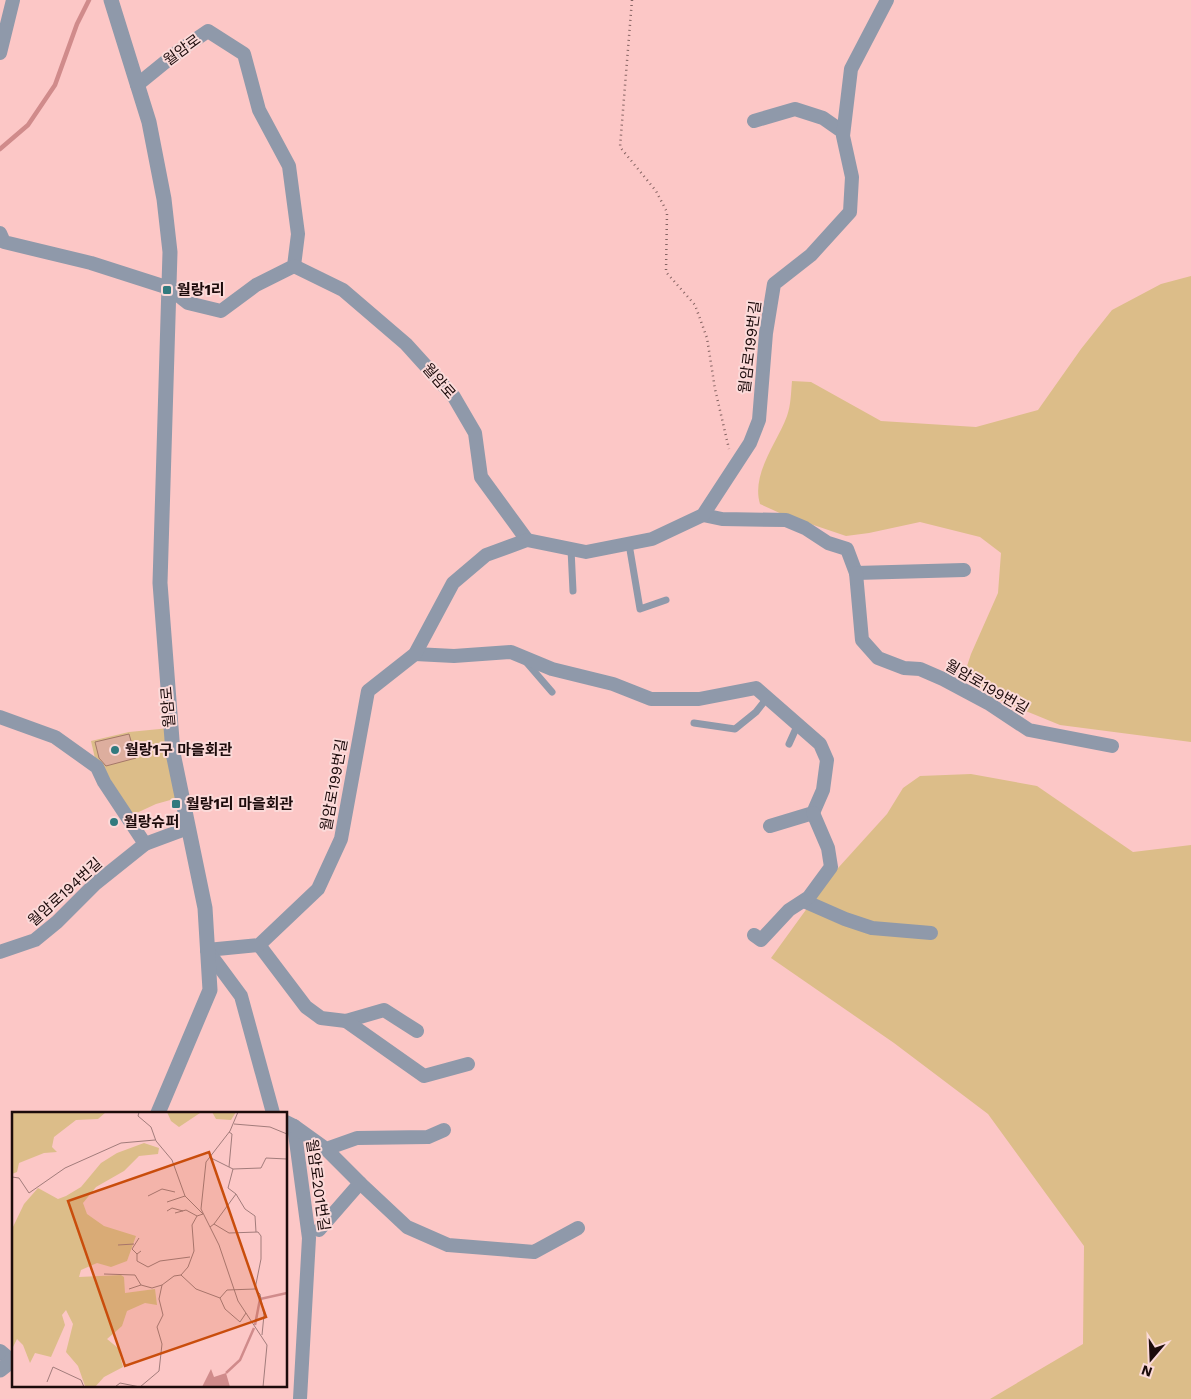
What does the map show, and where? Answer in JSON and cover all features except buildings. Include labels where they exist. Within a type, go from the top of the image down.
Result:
[{"type":"street","points":[[0,53],[12,0]]},
{"type":"street","name":"월암로","points":[[111,0],[149,122],[164,199],[170,252],[160,583],[173,753],[205,908],[210,990],[158,1112]]},
{"type":"street","name":"월암로199번길","points":[[887,0],[851,69],[843,132],[852,177],[850,212],[811,255],[774,284],[766,332],[759,420],[750,443],[704,515],[722,519],[786,520],[806,528],[828,543],[847,549],[856,573],[862,640],[878,658],[904,668],[920,669],[943,679],[988,703],[1029,730],[1112,746]]},
{"type":"street","name":"월암로","points":[[137,85],[180,50],[208,31],[244,54],[259,110],[289,166],[298,234],[294,266],[343,290],[406,344],[454,397],[475,433],[481,477],[528,540]]},
{"type":"street","points":[[754,121],[795,109],[823,118],[843,132]]},
{"type":"street","points":[[1,241],[91,263],[169,288],[188,303],[221,311],[256,284],[294,266]]},
{"type":"street","points":[[528,540],[586,552],[652,539],[704,515]]},
{"type":"street","name":"월암로199번길","points":[[259,945],[318,889],[341,839],[368,690],[415,654],[453,584],[486,555],[528,540]]},
{"type":"street","points":[[856,573],[964,570]]},
{"type":"street","points":[[415,654],[454,656],[511,652],[552,669],[613,684],[651,699],[699,699],[756,688],[820,744],[827,760],[822,790],[813,813],[828,848],[830,867],[809,897],[789,910],[761,940],[754,935]]},
{"type":"street","points":[[0,717],[55,737],[97,767],[104,782],[145,844]]},
{"type":"street","points":[[770,826],[813,813]]},
{"type":"street","name":"월암로194번길","points":[[0,952],[35,940],[57,922],[95,884],[145,844],[188,828]]},
{"type":"street","points":[[804,901],[845,919],[872,928],[931,933]]},
{"type":"street","points":[[207,950],[259,945],[306,1007],[321,1018],[346,1021],[384,1010],[416,1031]]},
{"type":"street","points":[[207,950],[241,996],[272,1112]]},
{"type":"street","points":[[346,1021],[424,1076],[468,1064]]},
{"type":"street","name":"월암로201번길","points":[[290,1124],[326,1148],[407,1227],[448,1245],[534,1252],[578,1228]]},
{"type":"street","name":"월암로201번길","points":[[290,1124],[309,1238],[300,1399]]},
{"type":"street","name":"월암로201번길","points":[[326,1148],[357,1138],[428,1137],[444,1130]]},
{"type":"street","name":"월암로201번길","points":[[319,1230],[360,1183]]},
{"type":"street","points":[[0,1351],[8,1363]]},
{"type":"lane","points":[[629,544],[640,609],[666,600]]},
{"type":"lane","points":[[571,549],[573,591]]},
{"type":"lane","points":[[522,657],[552,692]]},
{"type":"lane","points":[[694,723],[735,729],[756,712],[767,698]]},
{"type":"lane","points":[[789,744],[798,724]]},
{"type":"path","points":[[632,0],[620,147],[656,191],[667,212],[666,272],[695,305],[708,338],[726,444],[737,464]]},
{"type":"shaded area","points":[[1191,276],[1191,742],[1060,725],[989,696],[965,672],[998,593],[1001,553],[980,537],[920,522],[846,536],[784,515],[760,504],[758,493],[759,481],[766,459],[787,416],[792,381],[811,382],[881,421],[976,427],[1038,410],[1081,349],[1112,310],[1161,284]]},
{"type":"shaded area","points":[[170,728],[181,797],[156,804],[128,817],[97,767],[91,741],[129,732]]},
{"type":"shaded area","points":[[971,774],[1037,786],[1133,852],[1191,845],[1191,1399],[990,1399],[1083,1344],[1084,1246],[988,1114],[894,1043],[771,958],[829,878],[887,814],[903,788],[920,776]]},
{"type":"waterway","points":[[0,149],[28,125],[55,85],[77,24],[89,0]]},
{"type":"place","name":"월랑1리","points":[[167,290]]},
{"type":"place","name":"월랑1구 마을회관","points":[[115,750]]},
{"type":"place","name":"월랑1리 마을회관","points":[[176,804]]},
{"type":"place","name":"월랑슈퍼","points":[[114,822]]}]
